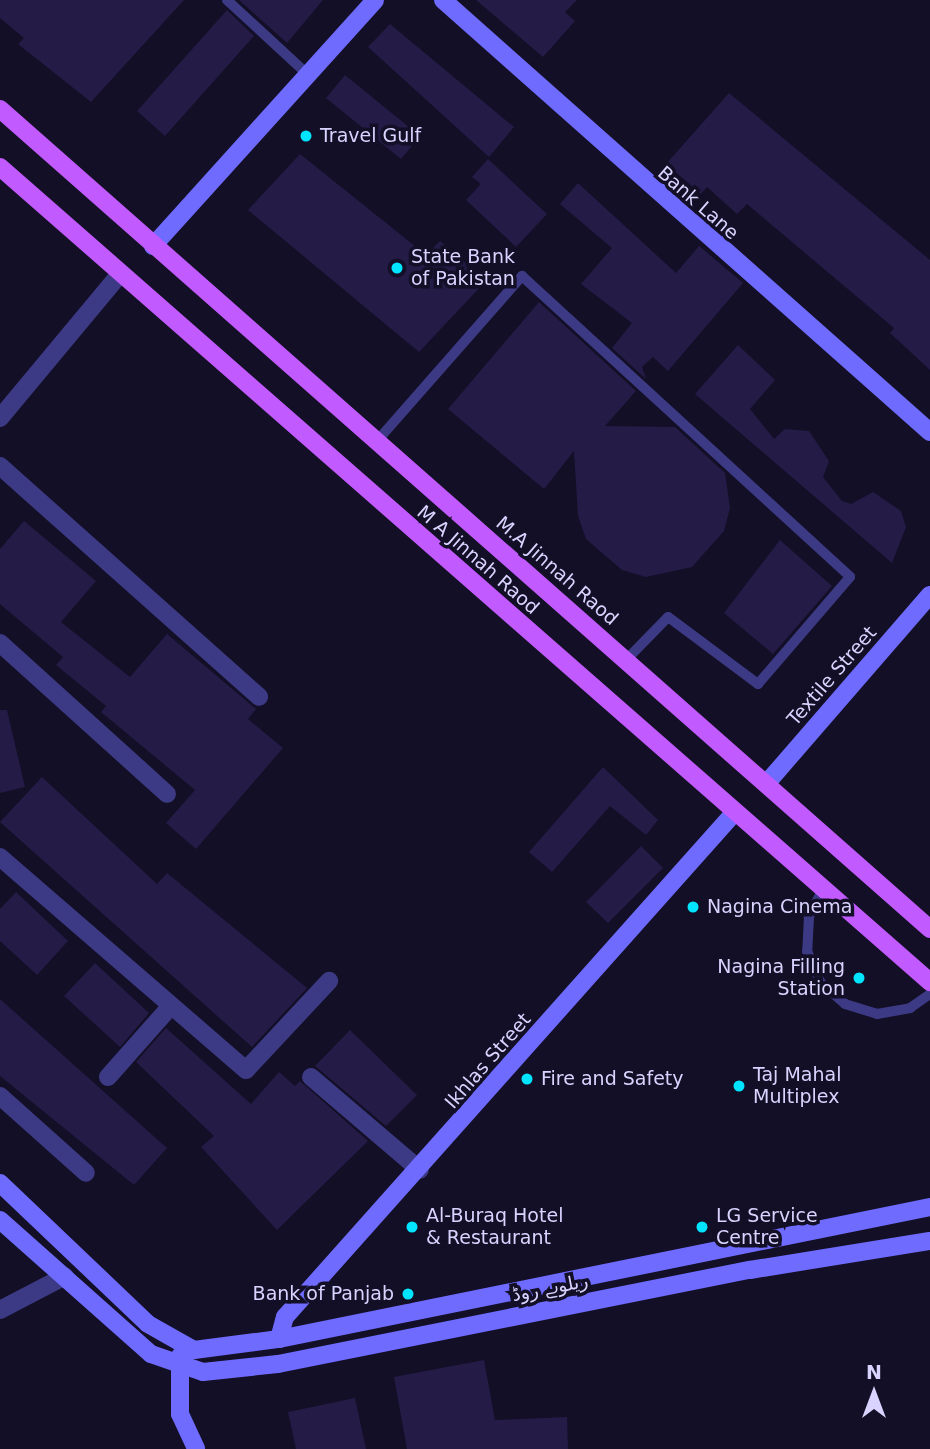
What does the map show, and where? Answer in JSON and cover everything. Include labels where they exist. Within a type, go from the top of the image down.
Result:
[{"type":"main road","points":[[0,109],[153,246],[306,73],[375,0]]},
{"type":"main road","name":"Bank Lane","points":[[443,0],[930,432]]},
{"type":"main road","name":"M A Jinnah Raod","points":[[0,167],[119,275],[930,982]]},
{"type":"main road","name":"M.A Jinnah Raod","points":[[153,246],[930,929]]},
{"type":"main road","name":"Textile Street","points":[[766,784],[930,595]]},
{"type":"main road","name":"Ikhlas Street","points":[[279,1339],[285,1317],[419,1170],[735,812]]},
{"type":"main road","name":"ریلوے روڈ","points":[[0,1183],[148,1324],[181,1346],[210,1350],[279,1339],[930,1207]]},
{"type":"main road","name":"ریلوے روڈ","points":[[0,1220],[65,1276],[128,1337],[179,1367],[226,1372],[750,1270],[930,1241]]},
{"type":"main road","points":[[181,1346],[180,1414],[196,1449]]},
{"type":"street","points":[[0,418],[119,275]]},
{"type":"street","points":[[0,466],[259,697]]},
{"type":"street","points":[[0,643],[167,794]]},
{"type":"street","points":[[0,857],[170,1007],[246,1070],[328,981]]},
{"type":"street","points":[[108,1077],[170,1007]]},
{"type":"street","points":[[311,1077],[419,1170]]},
{"type":"street","points":[[0,1096],[86,1173]]},
{"type":"street","points":[[0,1310],[65,1276]]},
{"type":"lane","points":[[227,0],[306,73]]},
{"type":"lane","points":[[377,441],[522,276],[850,577],[758,684],[668,617],[626,660]]},
{"type":"lane","points":[[824,887],[809,917],[807,951],[820,982],[845,1004],[877,1014],[910,1008],[930,995]]},
{"type":"building","points":[[0,0],[184,0],[91,102],[18,44],[24,38],[0,18]]},
{"type":"building","points":[[239,0],[323,0],[287,43]]},
{"type":"building","points":[[476,0],[577,0],[565,12],[575,21],[543,57]]},
{"type":"building","points":[[227,10],[254,36],[165,136],[137,111]]},
{"type":"building","points":[[390,24],[514,127],[489,157],[368,47]]},
{"type":"building","points":[[345,75],[420,136],[401,159],[326,98]]},
{"type":"building","points":[[729,93],[930,260],[930,370],[890,333],[894,328],[747,204],[737,214],[707,187],[701,194],[666,164]]},
{"type":"building","name":"State Bank of Pakistan","points":[[300,154],[426,255],[440,241],[486,281],[419,352],[248,210]]},
{"type":"building","points":[[488,159],[547,214],[516,247],[466,200],[481,184],[472,177]]},
{"type":"building","points":[[578,183],[676,273],[699,246],[743,283],[668,371],[653,357],[642,367],[646,379],[612,348],[632,323],[581,284],[612,248],[560,204]]},
{"type":"building","points":[[539,302],[636,391],[605,426],[675,427],[725,473],[730,508],[724,531],[692,567],[646,577],[622,570],[586,539],[578,516],[574,451],[544,489],[448,409]]},
{"type":"building","points":[[738,345],[775,380],[750,409],[774,439],[785,429],[809,431],[829,461],[823,477],[842,501],[851,504],[873,492],[901,511],[906,527],[892,563],[695,394]]},
{"type":"building","points":[[24,521],[96,581],[61,622],[130,677],[167,634],[256,709],[248,719],[283,748],[196,849],[166,823],[195,790],[101,712],[106,706],[56,665],[63,657],[0,604],[0,549]]},
{"type":"building","points":[[780,540],[832,586],[773,654],[724,613]]},
{"type":"building","points":[[0,710],[7,710],[25,787],[0,793]]},
{"type":"building","points":[[603,767],[658,820],[646,835],[610,806],[552,872],[529,852]]},
{"type":"building","points":[[42,777],[157,884],[167,873],[307,988],[252,1047],[0,822]]},
{"type":"building","points":[[641,846],[663,868],[608,923],[586,902]]},
{"type":"building","points":[[16,892],[68,941],[37,975],[0,941],[0,909]]},
{"type":"building","points":[[95,963],[149,1013],[120,1047],[64,996]]},
{"type":"building","points":[[0,999],[167,1148],[134,1185],[0,1076]]},
{"type":"building","points":[[166,1028],[251,1104],[279,1072],[295,1086],[300,1081],[368,1141],[277,1230],[201,1147],[214,1136],[136,1062]]},
{"type":"building","points":[[350,1030],[417,1095],[386,1126],[315,1066]]},
{"type":"building","points":[[484,1360],[495,1420],[567,1417],[568,1449],[407,1449],[394,1377]]},
{"type":"building","points":[[355,1398],[366,1449],[296,1449],[288,1412]]},
{"type":"place","name":"Travel Gulf","points":[[306,136]]},
{"type":"place","name":"State Bank of Pakistan","points":[[397,268]]},
{"type":"place","name":"Nagina Cinema","points":[[693,907]]},
{"type":"place","name":"Nagina Filling Station","points":[[859,978]]},
{"type":"place","name":"Fire and Safety","points":[[527,1079]]},
{"type":"place","name":"Taj Mahal Multiplex","points":[[739,1086]]},
{"type":"place","name":"Al-Buraq Hotel & Restaurant","points":[[412,1227]]},
{"type":"place","name":"LG Service Centre","points":[[702,1227]]},
{"type":"place","name":"Bank of Panjab","points":[[408,1294]]}]
